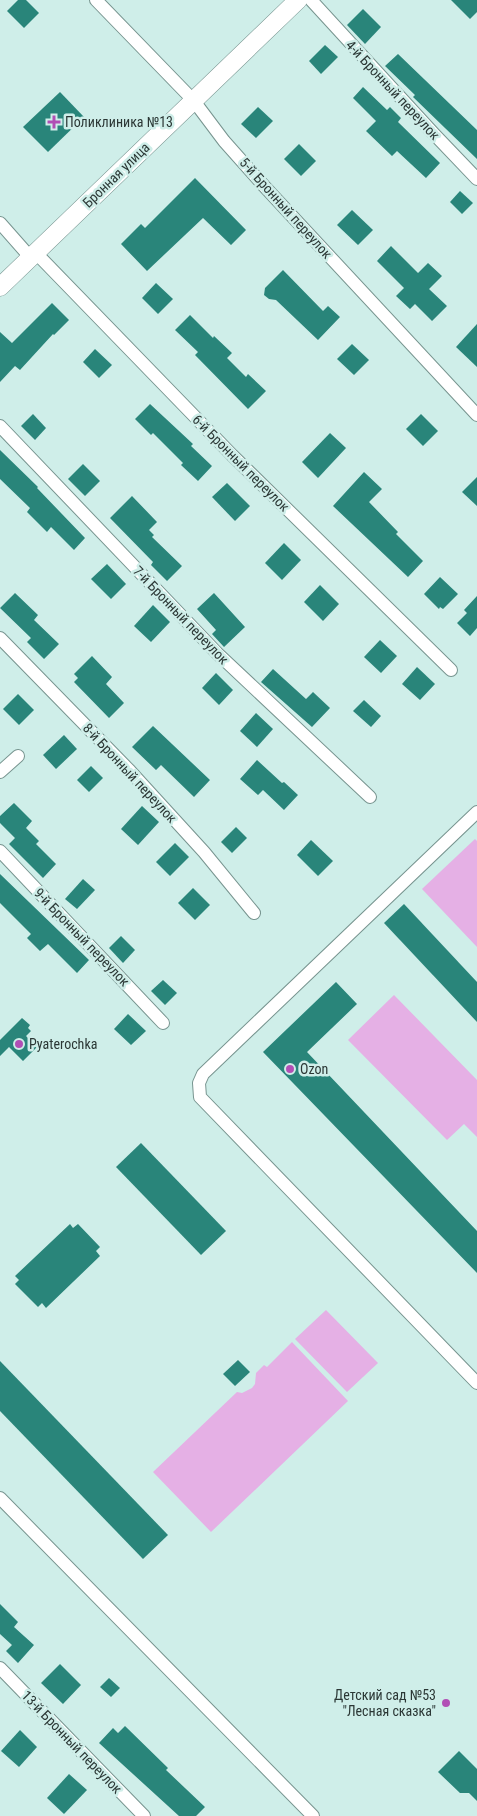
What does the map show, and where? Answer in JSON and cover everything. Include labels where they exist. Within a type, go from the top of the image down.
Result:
[{"type":"street","name":"5-й Бронный переулок","points":[[96,0],[194,101],[224,140],[264,186],[477,414]]},
{"type":"street","name":"Бронная улица","points":[[0,287],[298,0]]},
{"type":"street","name":"4-й Бронный переулок","points":[[311,0],[477,179]]},
{"type":"street","name":"6-й Бронный переулок","points":[[0,223],[451,670]]},
{"type":"street","name":"7-й Бронный переулок","points":[[0,426],[217,653],[370,797]]},
{"type":"street","name":"8-й Бронный переулок","points":[[0,638],[136,777],[204,852],[254,913]]},
{"type":"street","points":[[0,772],[18,756]]},
{"type":"street","points":[[477,812],[203,1074],[199,1083],[200,1097],[477,1383]]},
{"type":"street","name":"9-й Бронный переулок","points":[[0,851],[163,1023]]},
{"type":"street","points":[[0,1498],[313,1816]]},
{"type":"street","name":"13-й Бронный переулок","points":[[0,1668],[144,1816]]},
{"type":"shaded area","points":[[475,839],[477,841],[477,947],[422,889]]},
{"type":"shaded area","points":[[394,995],[477,1080],[477,1137],[464,1124],[447,1140],[348,1040]]},
{"type":"shaded area","points":[[326,1310],[378,1363],[347,1392],[295,1339]]},
{"type":"shaded area","points":[[292,1342],[348,1401],[211,1532],[153,1472],[237,1392],[242,1393],[252,1388],[255,1384],[256,1373],[264,1365],[267,1367]]},
{"type":"building","points":[[18,0],[26,0],[39,13],[24,28],[7,11]]},
{"type":"building","points":[[451,0],[477,0],[477,12],[470,19]]},
{"type":"building","points":[[363,9],[381,27],[365,44],[347,25]]},
{"type":"building","points":[[325,45],[338,57],[321,74],[309,61]]},
{"type":"building","points":[[398,54],[477,130],[477,159],[413,97],[415,95],[385,66]]},
{"type":"building","points":[[363,87],[387,110],[390,107],[401,118],[398,122],[440,163],[426,178],[397,151],[392,156],[366,131],[376,121],[353,98]]},
{"type":"building","name":"Поликлиника №13","points":[[60,92],[84,117],[48,152],[23,127]]},
{"type":"building","points":[[258,107],[273,121],[256,138],[241,124]]},
{"type":"building","points":[[299,144],[316,161],[301,176],[284,159]]},
{"type":"building","points":[[195,178],[246,230],[231,245],[203,218],[147,271],[121,244],[141,224],[145,228]]},
{"type":"building","points":[[460,191],[473,203],[462,214],[450,202]]},
{"type":"building","points":[[352,210],[373,230],[358,245],[337,225]]},
{"type":"building","points":[[391,246],[418,273],[428,263],[442,276],[429,289],[447,306],[432,321],[415,304],[410,309],[396,296],[404,288],[377,261]]},
{"type":"building","points":[[283,270],[323,311],[328,306],[340,317],[318,340],[276,300],[269,299],[264,295],[265,288]]},
{"type":"building","points":[[156,283],[173,299],[158,314],[142,298]]},
{"type":"building","points":[[52,303],[69,320],[53,334],[20,370],[15,366],[0,382],[0,332],[12,343]]},
{"type":"building","points":[[190,315],[213,338],[214,336],[232,353],[227,358],[246,377],[248,374],[266,391],[248,409],[195,355],[198,352],[175,330]]},
{"type":"building","points":[[477,324],[477,367],[456,347]]},
{"type":"building","points":[[352,344],[369,360],[354,375],[337,359]]},
{"type":"building","points":[[95,349],[112,365],[99,378],[83,362]]},
{"type":"building","points":[[150,404],[193,444],[191,446],[212,466],[198,481],[153,433],[151,435],[135,419]]},
{"type":"building","points":[[33,414],[46,428],[35,440],[21,426]]},
{"type":"building","points":[[421,414],[438,431],[423,446],[406,429]]},
{"type":"building","points":[[330,433],[346,448],[318,478],[302,462]]},
{"type":"building","points":[[0,450],[38,487],[85,538],[74,550],[51,527],[47,532],[27,512],[30,508],[0,479]]},
{"type":"building","points":[[83,464],[100,481],[85,496],[68,479]]},
{"type":"building","points":[[364,472],[382,489],[369,502],[398,532],[396,534],[423,561],[408,577],[333,506]]},
{"type":"building","points":[[477,477],[477,506],[462,492]]},
{"type":"building","points":[[227,483],[250,506],[235,521],[212,497]]},
{"type":"building","points":[[132,496],[157,522],[149,530],[154,535],[152,537],[182,566],[167,581],[151,565],[153,562],[110,518]]},
{"type":"building","points":[[284,543],[301,560],[282,580],[265,563]]},
{"type":"building","points":[[107,564],[126,584],[111,599],[91,579]]},
{"type":"building","points":[[440,577],[458,594],[443,609],[440,607],[439,609],[424,594]]},
{"type":"building","points":[[320,585],[339,604],[323,621],[304,602]]},
{"type":"building","points":[[15,593],[38,615],[34,620],[59,644],[44,659],[27,642],[31,638],[0,608]]},
{"type":"building","points":[[214,593],[245,627],[224,647],[212,634],[216,630],[197,609]]},
{"type":"building","points":[[477,596],[477,628],[470,636],[457,623],[467,613],[464,610]]},
{"type":"building","points":[[153,605],[170,622],[151,642],[134,626]]},
{"type":"building","points":[[380,640],[397,656],[381,673],[364,657]]},
{"type":"building","points":[[92,656],[112,677],[106,684],[124,703],[109,718],[74,682],[78,678],[74,674]]},
{"type":"building","points":[[417,667],[435,684],[420,700],[402,684]]},
{"type":"building","points":[[273,669],[306,699],[313,692],[330,708],[312,727],[261,682]]},
{"type":"building","points":[[216,673],[233,690],[219,705],[202,688]]},
{"type":"building","points":[[18,694],[34,710],[19,725],[3,709]]},
{"type":"building","points":[[364,700],[381,716],[371,727],[353,711]]},
{"type":"building","points":[[256,713],[273,729],[257,747],[240,731]]},
{"type":"building","points":[[153,726],[210,780],[194,797],[161,765],[156,770],[132,747]]},
{"type":"building","points":[[64,735],[77,749],[56,769],[43,755]]},
{"type":"building","points":[[257,760],[298,795],[284,810],[263,790],[258,795],[240,779]]},
{"type":"building","points":[[91,766],[103,778],[89,792],[77,780]]},
{"type":"building","points":[[14,803],[32,821],[26,828],[39,841],[36,844],[56,864],[43,878],[9,844],[15,838],[0,823],[0,816]]},
{"type":"building","points":[[142,806],[159,822],[138,845],[121,829]]},
{"type":"building","points":[[236,827],[247,838],[232,853],[221,842]]},
{"type":"building","points":[[311,840],[333,861],[318,876],[297,855]]},
{"type":"building","points":[[175,843],[189,857],[170,876],[156,862]]},
{"type":"building","points":[[0,874],[89,960],[77,973],[48,944],[40,951],[27,938],[31,934],[0,903]]},
{"type":"building","points":[[83,879],[95,890],[77,909],[65,899]]},
{"type":"building","points":[[193,888],[210,905],[195,920],[178,903]]},
{"type":"building","points":[[404,904],[477,982],[477,1022],[384,923]]},
{"type":"building","points":[[121,936],[135,950],[123,963],[109,948]]},
{"type":"building","points":[[163,980],[177,993],[165,1005],[151,991]]},
{"type":"building","points":[[336,982],[357,1004],[307,1052],[477,1231],[477,1273],[263,1052]]},
{"type":"building","points":[[128,1014],[146,1031],[131,1045],[114,1029]]},
{"type":"building","points":[[22,1018],[30,1025],[28,1028],[31,1031],[26,1036],[37,1047],[23,1061],[9,1047],[0,1056],[0,1040]]},
{"type":"building","points":[[141,1143],[226,1231],[201,1255],[116,1167]]},
{"type":"building","points":[[70,1224],[73,1228],[78,1224],[100,1247],[96,1251],[100,1256],[46,1308],[42,1303],[38,1307],[15,1284],[19,1280],[15,1276]]},
{"type":"building","points":[[238,1360],[250,1372],[235,1386],[223,1374]]},
{"type":"building","points":[[0,1361],[168,1535],[143,1559],[0,1411]]},
{"type":"building","points":[[0,1604],[18,1622],[14,1627],[34,1645],[18,1663],[6,1651],[12,1645],[0,1634]]},
{"type":"building","points":[[60,1664],[81,1685],[63,1704],[41,1683]]},
{"type":"building","points":[[109,1678],[120,1688],[111,1697],[100,1687]]},
{"type":"building","points":[[125,1726],[168,1768],[166,1770],[205,1807],[196,1816],[179,1816],[99,1743],[113,1728],[118,1733]]},
{"type":"building","points":[[20,1730],[37,1747],[19,1767],[1,1751]]},
{"type":"building","points":[[459,1751],[477,1769],[477,1801],[469,1793],[460,1793],[438,1772]]},
{"type":"building","points":[[69,1774],[87,1790],[64,1814],[47,1798]]},
{"type":"place","name":"Поликлиника №13","points":[[54,122]]},
{"type":"place","name":"Pyaterochka","points":[[19,1044]]},
{"type":"place","name":"Ozon","points":[[290,1069]]},
{"type":"place","name":"Детский сад №53 \"Лесная сказка\"","points":[[446,1703]]}]
